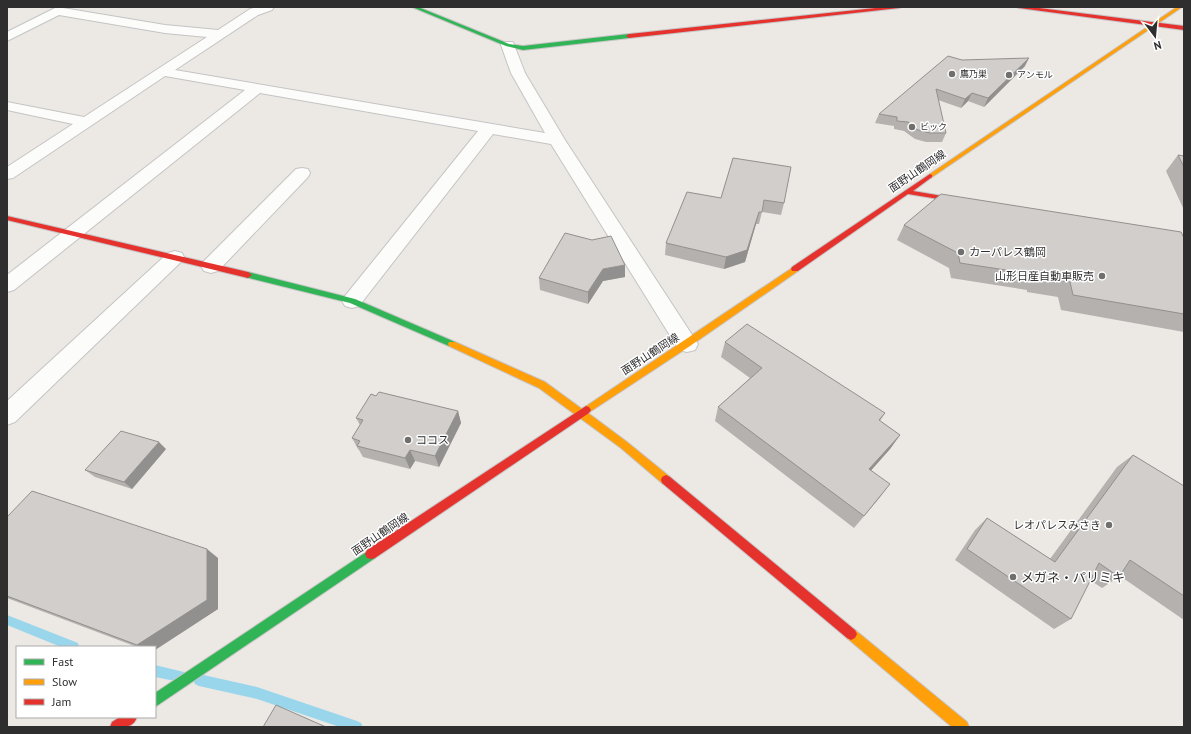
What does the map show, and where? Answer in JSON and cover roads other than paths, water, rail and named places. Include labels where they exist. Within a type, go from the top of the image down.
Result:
[{"type":"street","points":[[98,18],[118,7]]},
{"type":"street","points":[[7,174],[254,12],[268,7]]},
{"type":"street","points":[[414,7],[508,45],[531,48],[621,36],[899,7]]},
{"type":"street","points":[[1019,7],[1184,28]]},
{"type":"street","name":"面野山鶴岡線","points":[[156,700],[581,413],[687,344],[906,192],[1180,7]]},
{"type":"street","points":[[7,37],[57,11],[165,29],[220,34]]},
{"type":"street","points":[[508,45],[518,73],[557,140],[687,344]]},
{"type":"street","points":[[163,72],[557,140]]},
{"type":"street","points":[[7,286],[258,88]]},
{"type":"street","points":[[7,106],[86,122]]},
{"type":"street","points":[[352,301],[489,128]]},
{"type":"street","points":[[211,266],[302,174]]},
{"type":"street","points":[[906,192],[976,204]]},
{"type":"street","points":[[7,218],[175,257],[352,301],[453,344],[542,385],[630,450],[962,727]]},
{"type":"street","points":[[7,415],[175,257]]},
{"type":"street","points":[[116,727],[130,718]]},
{"type":"waterway","points":[[7,620],[72,646]]},
{"type":"waterway","points":[[156,671],[180,676]]},
{"type":"waterway","points":[[199,680],[257,693],[357,727]]},
{"type":"place","name":"鷹乃巣","points":[[952,74]]},
{"type":"place","name":"アンモル","points":[[1009,75]]},
{"type":"place","name":"ビック","points":[[912,127]]},
{"type":"place","name":"カーパレス鶴岡","points":[[961,252]]},
{"type":"place","name":"山形日産自動車販売","points":[[1102,276]]},
{"type":"place","name":"ココス","points":[[408,440]]},
{"type":"place","name":"レオパレスみさき","points":[[1109,525]]},
{"type":"place","name":"メガネ・パリミキ","points":[[1013,577]]}]
